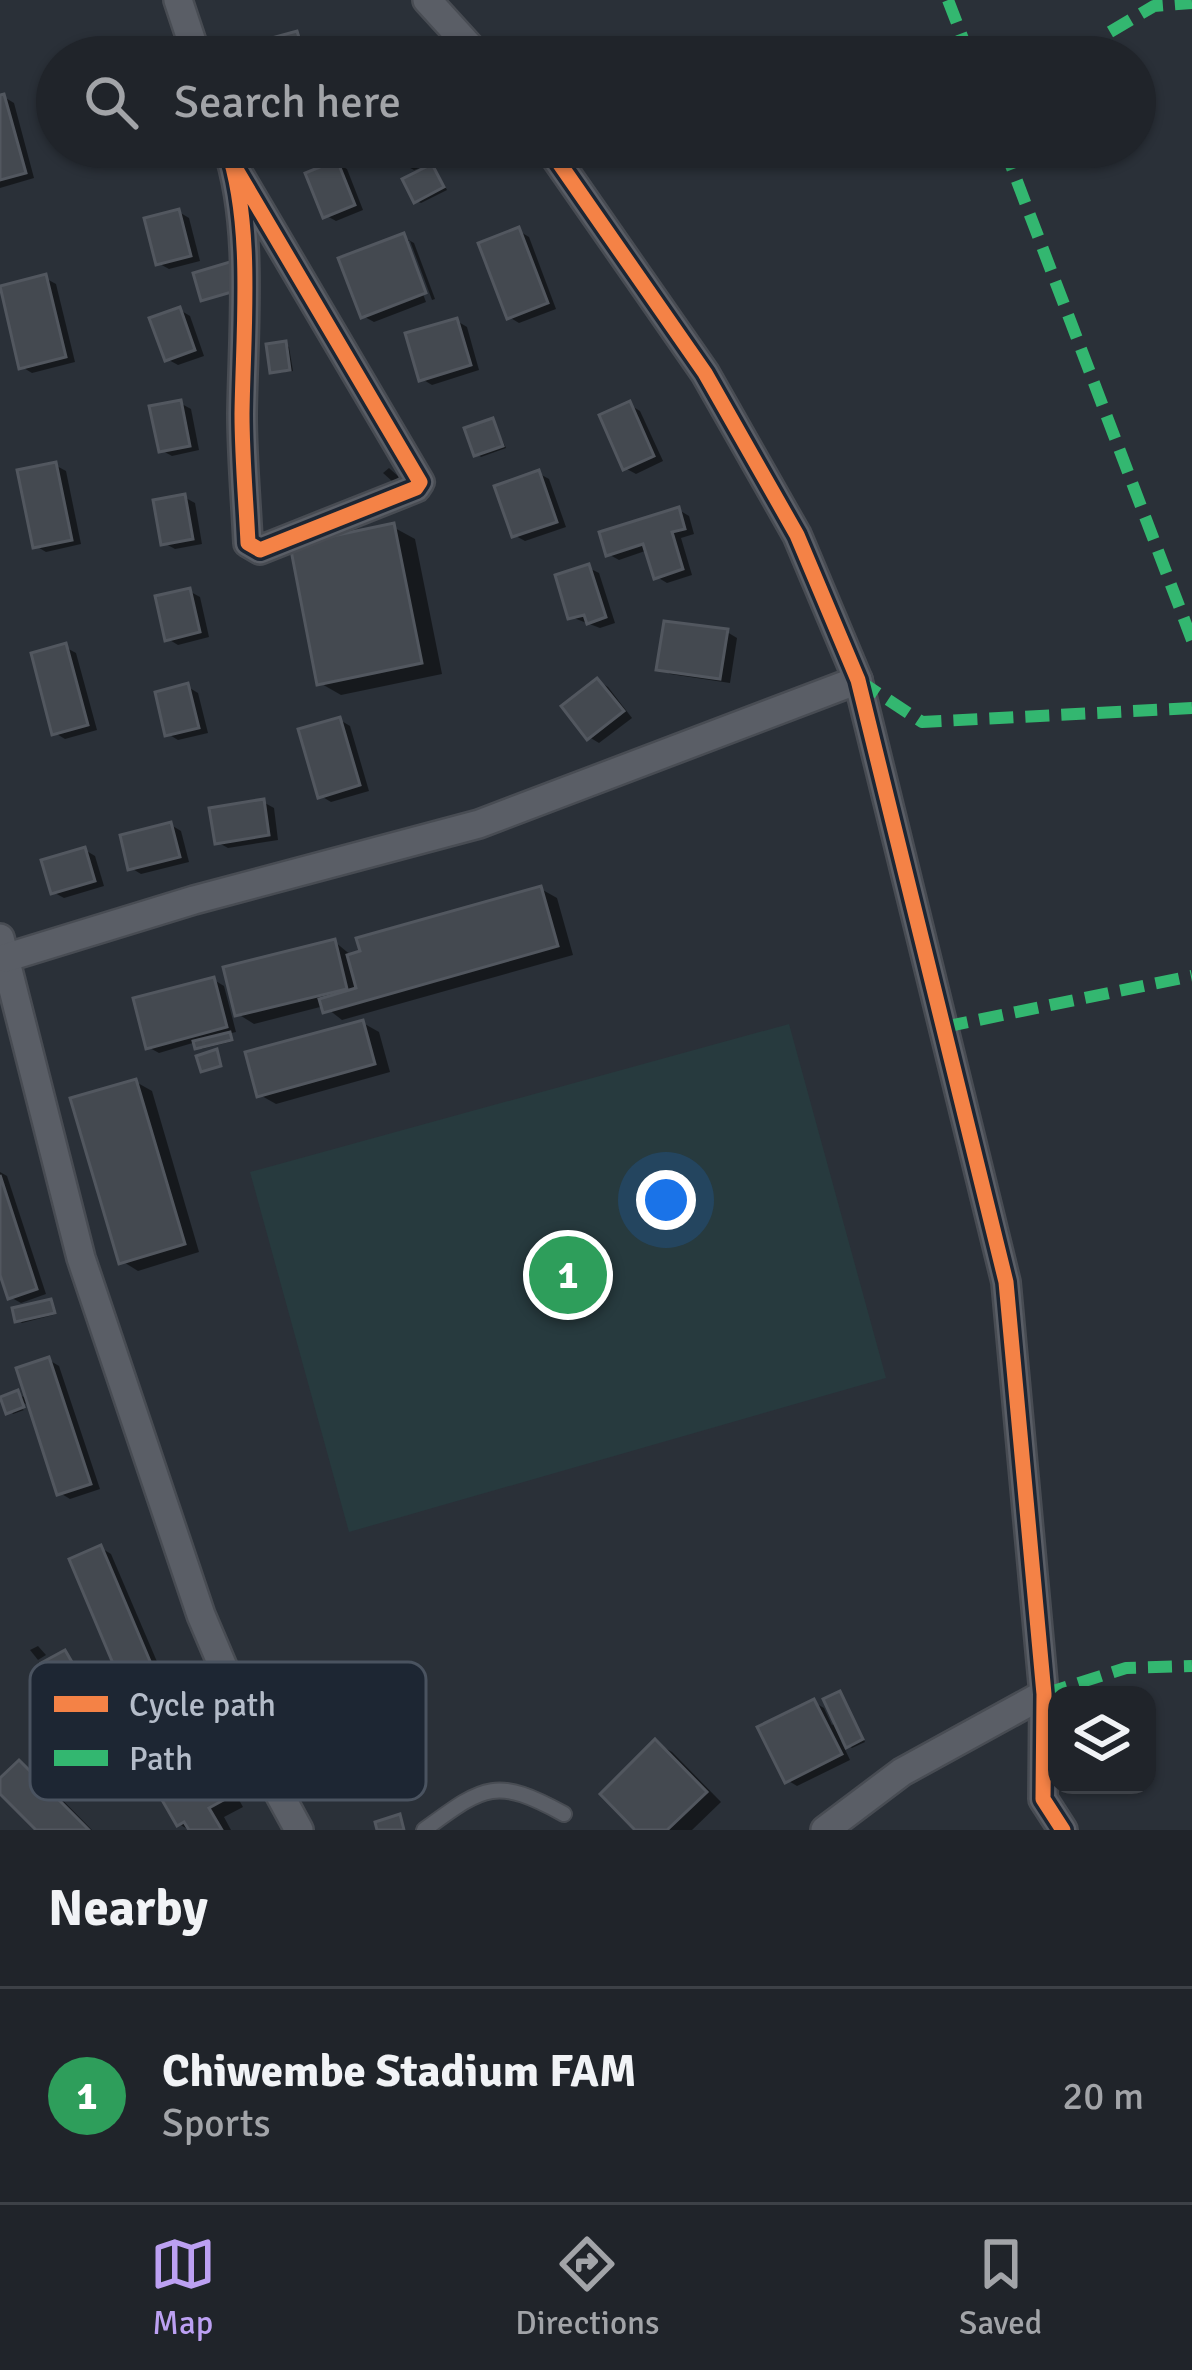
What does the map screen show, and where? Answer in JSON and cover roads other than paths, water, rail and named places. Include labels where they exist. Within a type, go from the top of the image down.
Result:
[{"type":"street","points":[[178,0],[190,36]]},
{"type":"street","points":[[427,0],[460,36]]},
{"type":"street","points":[[232,168],[245,276],[242,420],[248,543],[255,550],[416,488],[420,480],[238,168]]},
{"type":"street","points":[[563,168],[705,373],[797,535],[858,680],[1006,1282],[1044,1694],[1044,1830]]},
{"type":"street","points":[[221,1662],[81,1258],[3,948],[479,824],[858,680]]},
{"type":"street","points":[[826,1830],[902,1772],[1044,1694]]},
{"type":"street","points":[[1042,1799],[1063,1830]]},
{"type":"street","points":[[283,1800],[299,1830]]},
{"type":"lane","points":[[424,1830],[476,1792],[524,1792],[564,1814]]},
{"type":"place","name":"Chiwembe Stadium FAM","points":[[568,1275]]}]
